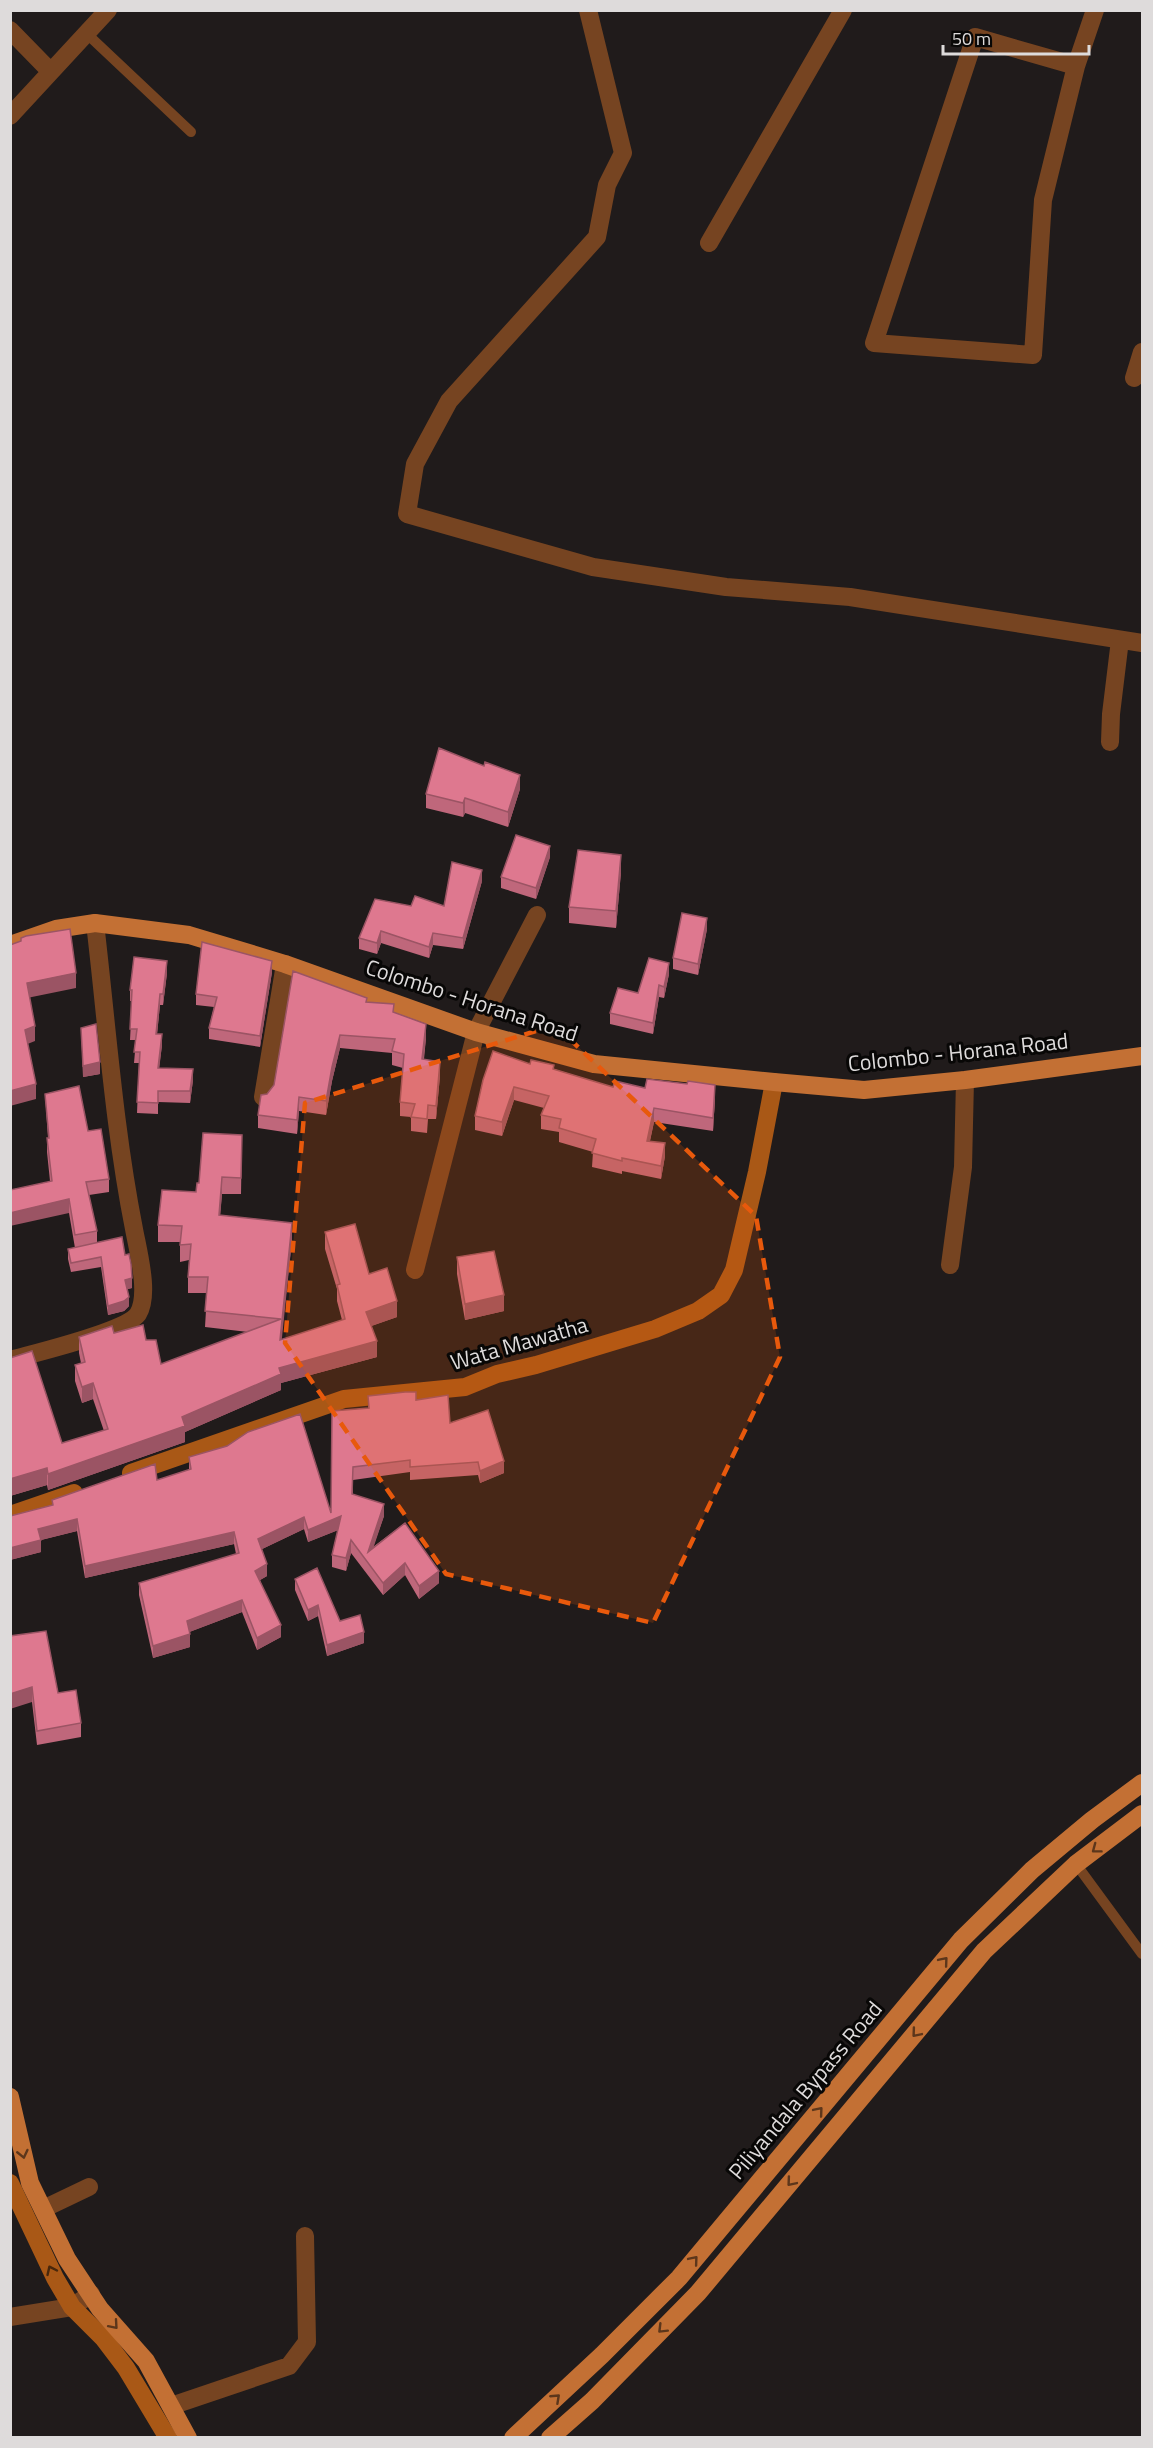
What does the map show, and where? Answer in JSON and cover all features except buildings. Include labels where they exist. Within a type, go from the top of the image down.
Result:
[{"type":"main road","name":"Colombo - Horana Road","points":[[10,945],[56,929],[95,923],[189,935],[285,964],[476,1032],[594,1064],[774,1082],[864,1090],[965,1080],[1143,1056]]},
{"type":"main road","name":"Piliyandala Bypass Road","points":[[513,2438],[602,2355],[679,2278],[961,1940],[1032,1870],[1092,1820],[1143,1783]]},
{"type":"main road","points":[[550,2438],[592,2400],[698,2293],[984,1951],[1076,1864],[1143,1814]]},
{"type":"main road","points":[[10,2097],[30,2183],[67,2259],[100,2309],[146,2361],[188,2438]]},
{"type":"street","points":[[10,116],[108,10]]},
{"type":"street","points":[[588,10],[623,153],[607,185],[597,237],[449,401],[415,464],[407,514],[593,567],[726,587],[850,597],[1143,643]]},
{"type":"street","points":[[709,243],[843,10]]},
{"type":"street","points":[[1076,66],[975,37],[874,343],[1033,355],[1043,200],[1076,66],[1095,10]]},
{"type":"street","points":[[10,30],[50,71]]},
{"type":"street","points":[[1134,378],[1143,351]]},
{"type":"street","points":[[1110,742],[1120,640]]},
{"type":"street","points":[[415,1270],[476,1032],[537,915]]},
{"type":"street","points":[[10,1360],[118,1328],[137,1315],[144,1299],[139,1253],[121,1163],[95,923]]},
{"type":"street","points":[[263,1097],[285,964]]},
{"type":"street","points":[[950,1265],[963,1167],[965,1080]]},
{"type":"street","name":"Wata Mawatha","points":[[110,1480],[344,1399],[465,1387],[496,1374],[536,1365],[655,1329],[698,1311],[721,1295],[734,1270],[757,1172],[774,1082]]},
{"type":"street","points":[[10,1515],[88,1488]]},
{"type":"street","points":[[10,2182],[55,2278],[72,2307],[104,2339],[141,2388],[168,2438]]},
{"type":"street","points":[[43,2209],[89,2187]]},
{"type":"street","points":[[171,2406],[288,2366],[307,2342],[305,2236]]},
{"type":"street","points":[[10,2317],[72,2307],[91,2294]]},
{"type":"lane","points":[[86,33],[191,132]]},
{"type":"lane","points":[[1076,1864],[1143,1954]]},
{"type":"highlighted area","points":[[555,1025],[756,1216],[780,1357],[653,1623],[446,1574],[285,1343],[305,1103]]}]
